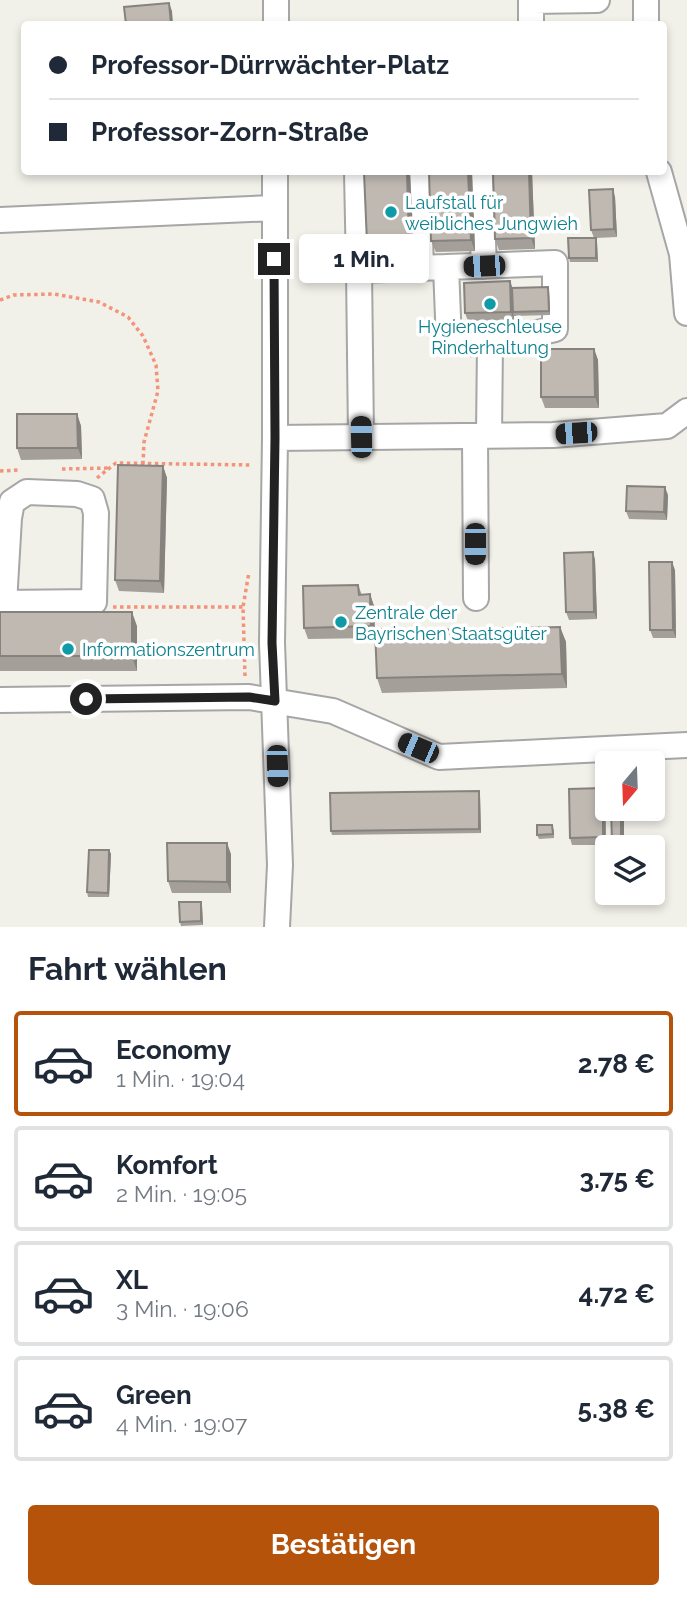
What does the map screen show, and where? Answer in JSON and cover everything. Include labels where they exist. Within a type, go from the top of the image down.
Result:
[{"type":"street","points":[[276,0],[276,21]]},
{"type":"street","points":[[531,8],[597,0]]},
{"type":"street","points":[[646,0],[646,21]]},
{"type":"street","points":[[275,175],[272,643],[280,865],[277,927]]},
{"type":"street","points":[[357,175],[361,437]]},
{"type":"street","points":[[418,175],[421,268]]},
{"type":"street","points":[[480,175],[484,266]]},
{"type":"street","points":[[660,175],[682,254],[687,313]]},
{"type":"street","points":[[0,220],[274,208]]},
{"type":"street","points":[[359,270],[555,263],[555,329],[490,344],[449,342],[446,267]]},
{"type":"street","points":[[476,598],[482,436],[490,344]]},
{"type":"street","points":[[275,438],[553,435],[667,426],[687,411]]},
{"type":"street","points":[[27,492],[77,494],[92,499],[96,513],[94,602],[2,603],[12,502],[27,492]]},
{"type":"street","points":[[0,701],[249,697],[332,711],[439,757],[687,745]]},
{"type":"path","points":[[0,300],[14,295],[54,294],[99,302],[128,317],[143,336],[156,365],[158,391],[144,442],[143,464]]},
{"type":"path","points":[[77,494],[116,463],[275,466]]},
{"type":"path","points":[[94,602],[116,608],[243,607]]},
{"type":"building","points":[[169,3],[171,21],[126,21],[124,7]]},
{"type":"building","name":"Laufstall für weibliches Jungwieh","points":[[364,175],[407,175],[409,242],[367,243]]},
{"type":"building","name":"Laufstall für weibliches Jungwieh","points":[[429,175],[468,175],[471,240],[431,241]]},
{"type":"building","name":"Laufstall für weibliches Jungwieh","points":[[493,175],[529,175],[531,238],[495,239]]},
{"type":"building","points":[[613,189],[614,229],[591,230],[589,190]]},
{"type":"building","points":[[568,238],[596,238],[596,258],[569,258]]},
{"type":"building","name":"Hygieneschleuse Rinderhaltung","points":[[510,281],[511,312],[465,313],[464,283]]},
{"type":"building","points":[[548,287],[549,311],[513,312],[512,288]]},
{"type":"building","points":[[541,349],[594,349],[595,397],[541,397]]},
{"type":"building","points":[[17,414],[77,414],[78,448],[17,448]]},
{"type":"building","points":[[118,465],[163,466],[160,581],[115,580]]},
{"type":"building","points":[[627,486],[665,487],[664,512],[626,511]]},
{"type":"building","points":[[593,552],[594,612],[566,612],[564,553]]},
{"type":"building","points":[[649,562],[672,562],[673,630],[650,630]]},
{"type":"building","name":"Zentrale der Bayrischen Staatsgüter","points":[[358,585],[359,595],[370,594],[371,626],[304,628],[303,586]]},
{"type":"building","name":"Informationszentrum","points":[[0,612],[132,612],[132,656],[0,656]]},
{"type":"building","points":[[560,627],[562,674],[377,678],[375,629],[387,631]]},
{"type":"building","points":[[595,788],[595,821],[603,821],[603,835],[570,838],[569,789]]},
{"type":"building","points":[[479,791],[479,829],[331,831],[330,793]]},
{"type":"building","points":[[611,821],[621,821],[621,835],[612,835]]},
{"type":"building","points":[[537,825],[552,825],[553,834],[537,835]]},
{"type":"building","points":[[167,843],[227,843],[227,882],[168,881]]},
{"type":"building","points":[[89,850],[109,850],[108,893],[87,892]]},
{"type":"building","points":[[179,902],[201,902],[201,921],[180,922]]},
{"type":"place","name":"Laufstall für weibliches Jungwieh","points":[[391,212]]},
{"type":"place","name":"Hygieneschleuse Rinderhaltung","points":[[490,304]]},
{"type":"place","name":"Zentrale der Bayrischen Staatsgüter","points":[[341,622]]},
{"type":"place","name":"Informationszentrum","points":[[68,649]]},
{"type":"route","points":[[86,699],[249,697],[275,701],[272,643],[274,259]]}]
